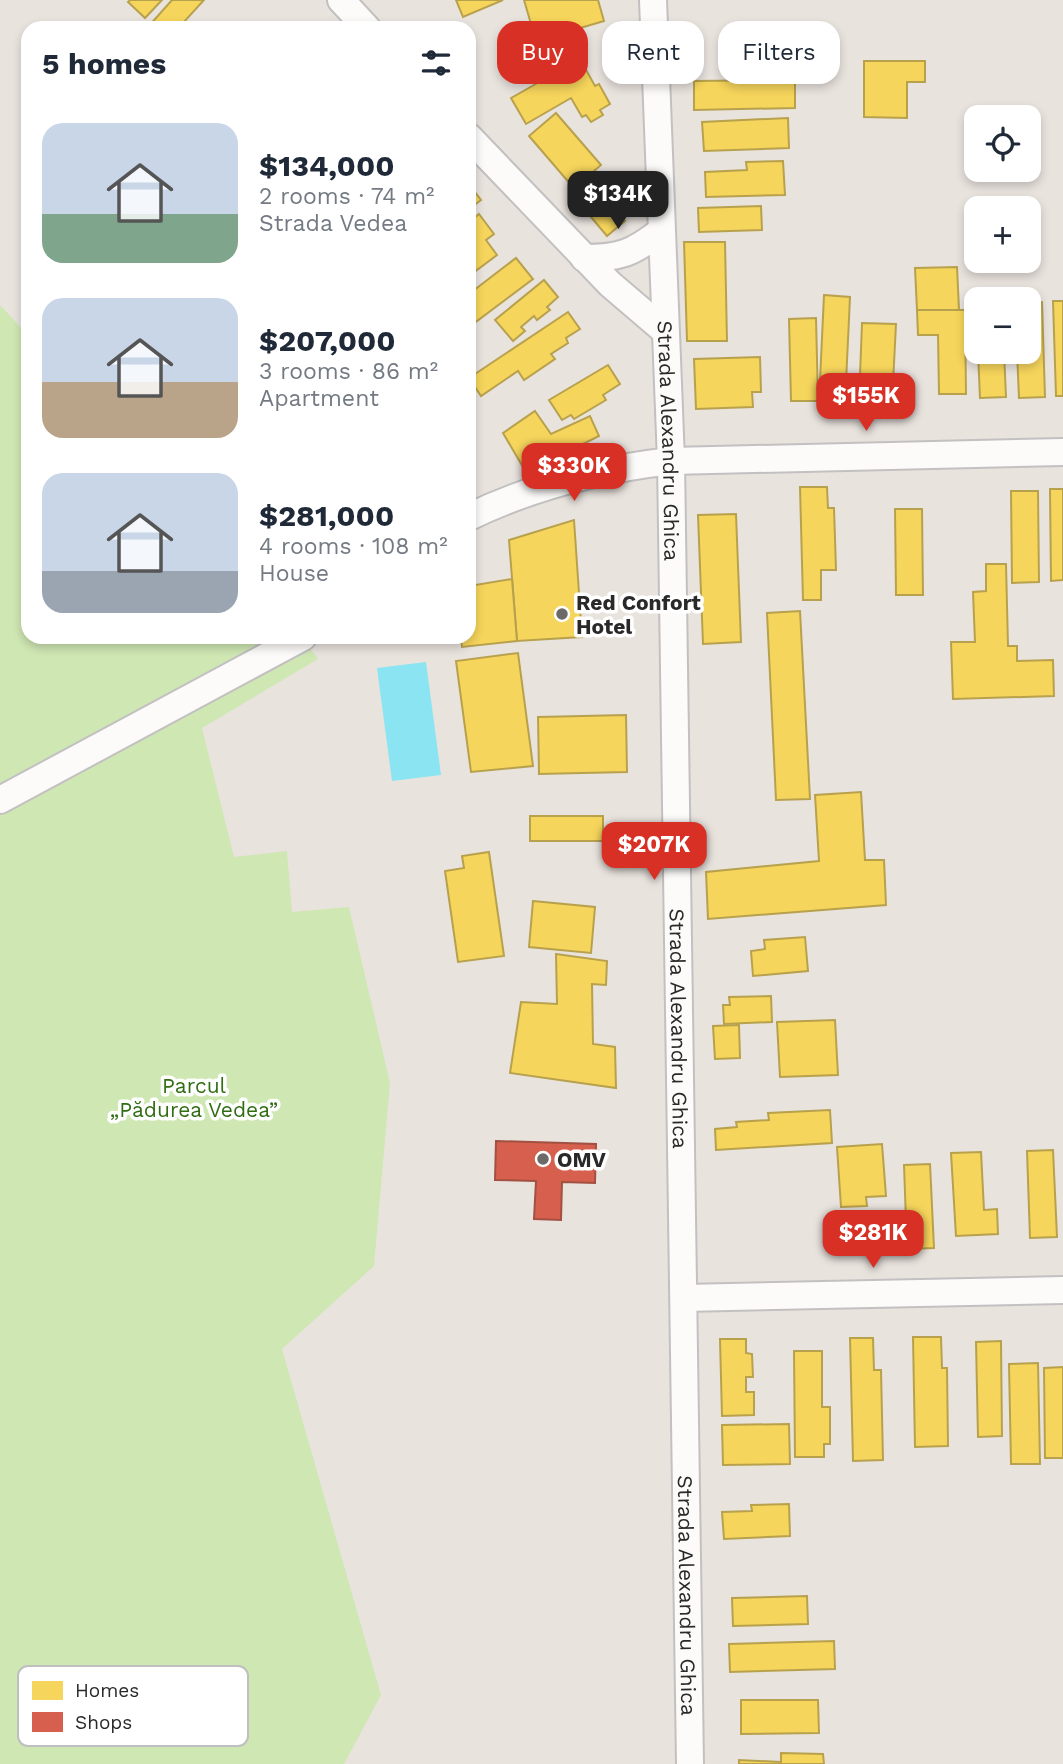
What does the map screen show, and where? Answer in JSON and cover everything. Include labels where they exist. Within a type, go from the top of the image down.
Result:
[{"type":"street","points":[[341,0],[360,21]]},
{"type":"street","name":"Strada Alexandru Ghica","points":[[653,0],[671,461],[690,1764]]},
{"type":"street","points":[[476,144],[584,258],[664,331]]},
{"type":"street","points":[[584,258],[615,258],[638,249],[661,231]]},
{"type":"street","points":[[476,514],[565,481],[616,467],[671,461],[1063,452]]},
{"type":"street","points":[[0,800],[290,644]]},
{"type":"street","points":[[684,1298],[1063,1290]]},
{"type":"green space","name":"Parcul „Pădurea Vedea”","points":[[0,305],[21,328],[21,644],[307,644],[318,659],[202,728],[234,857],[287,851],[292,912],[349,907],[390,1083],[374,1266],[282,1349],[381,1695],[344,1764],[0,1764]]},
{"type":"water","points":[[426,662],[441,775],[392,781],[377,668]]},
{"type":"building: Homes","points":[[162,0],[145,18],[128,2]]},
{"type":"building: Homes","points":[[172,0],[204,0],[185,21],[153,21]]},
{"type":"building: Homes","points":[[456,0],[503,0],[463,17]]},
{"type":"building: Homes","points":[[524,0],[598,0],[604,21],[588,26],[588,21],[530,21]]},
{"type":"building: Homes","points":[[864,61],[925,61],[925,82],[907,82],[907,118],[864,117]]},
{"type":"building: Homes","points":[[588,73],[595,86],[599,84],[610,104],[600,110],[603,115],[591,122],[586,115],[582,117],[571,98],[526,124],[511,98],[536,84],[588,84]]},
{"type":"building: Homes","points":[[704,81],[718,81],[718,84],[795,84],[795,108],[694,110],[694,84],[704,84]]},
{"type":"building: Homes","points":[[556,113],[601,165],[594,171],[604,183],[597,189],[625,221],[607,236],[580,204],[584,200],[529,136]]},
{"type":"building: Homes","points":[[788,118],[789,148],[704,151],[702,122]]},
{"type":"building: Homes","points":[[783,161],[785,195],[706,197],[705,172],[747,170],[746,162]]},
{"type":"building: Homes","points":[[761,206],[762,230],[699,232],[698,208]]},
{"type":"building: Homes","points":[[479,214],[494,234],[486,240],[497,255],[476,271],[476,216]]},
{"type":"building: Homes","points":[[684,242],[725,242],[727,341],[687,341]]},
{"type":"building: Homes","points":[[516,258],[533,279],[476,322],[476,289]]},
{"type":"building: Homes","points":[[957,267],[959,310],[917,310],[915,268]]},
{"type":"building: Homes","points":[[544,280],[558,297],[547,307],[550,310],[537,320],[534,316],[521,327],[525,331],[513,341],[495,320]]},
{"type":"building: Homes","points":[[824,295],[850,297],[845,404],[819,402]]},
{"type":"building: Homes","points":[[1053,301],[1063,301],[1063,396],[1056,396]]},
{"type":"building: Homes","points":[[1041,302],[1045,397],[1019,398],[1018,364],[1041,364]]},
{"type":"building: Homes","points":[[917,310],[964,310],[966,394],[939,394],[938,335],[918,335]]},
{"type":"building: Homes","points":[[568,312],[580,329],[566,338],[568,343],[551,354],[555,359],[524,380],[518,371],[481,396],[476,388],[476,373]]},
{"type":"building: Homes","points":[[816,318],[818,401],[791,401],[789,319]]},
{"type":"building: Homes","points":[[862,323],[896,324],[892,403],[859,402]]},
{"type":"building: Homes","points":[[760,357],[761,392],[752,392],[753,407],[696,409],[694,359]]},
{"type":"building: Homes","points":[[979,364],[1005,364],[1006,397],[980,398]]},
{"type":"building: Homes","points":[[608,365],[620,384],[603,395],[606,400],[574,419],[571,415],[562,420],[549,400]]},
{"type":"building: Homes","points":[[535,411],[551,434],[590,416],[599,436],[563,454],[567,462],[530,479],[503,433]]},
{"type":"building: Homes","points":[[800,487],[827,487],[828,508],[834,508],[836,570],[821,570],[821,600],[803,600]]},
{"type":"building: Homes","points":[[1050,489],[1063,489],[1063,580],[1051,581]]},
{"type":"building: Homes","points":[[1011,491],[1038,491],[1039,582],[1012,583]]},
{"type":"building: Homes","points":[[895,509],[922,509],[923,595],[896,595]]},
{"type":"building: Homes","points":[[736,514],[741,642],[703,644],[698,515]]},
{"type":"building: Homes","points":[[574,520],[582,637],[517,641],[509,540]]},
{"type":"building: Homes","points":[[986,564],[1006,564],[1008,646],[1017,646],[1017,661],[1053,660],[1054,696],[953,699],[951,642],[975,642],[973,592],[986,591]]},
{"type":"building: Homes","points":[[512,579],[517,641],[462,647],[462,644],[476,644],[476,585]]},
{"type":"building: Homes","points":[[800,611],[810,799],[776,800],[767,613]]},
{"type":"building: Homes","points":[[518,653],[533,766],[471,772],[456,661]]},
{"type":"building: Homes","points":[[626,715],[627,772],[539,774],[538,717]]},
{"type":"building: Homes","points":[[861,792],[865,860],[884,860],[886,905],[708,919],[706,872],[819,861],[815,795]]},
{"type":"building: Homes","points":[[530,816],[603,816],[603,841],[530,841]]},
{"type":"building: Homes","points":[[489,852],[504,956],[458,962],[445,871],[464,868],[462,856]]},
{"type":"building: Homes","points":[[533,901],[595,907],[591,953],[529,947]]},
{"type":"building: Homes","points":[[805,937],[808,971],[753,976],[751,951],[765,949],[764,940]]},
{"type":"building: Homes","points":[[556,954],[607,961],[606,985],[592,984],[593,1044],[615,1047],[616,1088],[510,1073],[521,1002],[557,1004]]},
{"type":"building: Homes","points":[[771,996],[772,1022],[724,1024],[723,1005],[730,1005],[729,997]]},
{"type":"building: Homes","points":[[835,1020],[838,1075],[780,1077],[777,1022]]},
{"type":"building: Homes","points":[[739,1025],[740,1058],[715,1059],[713,1026]]},
{"type":"building: Homes","points":[[830,1110],[832,1143],[716,1150],[715,1129],[737,1127],[736,1122],[769,1120],[768,1113]]},
{"type":"building: Homes","points":[[882,1144],[886,1196],[866,1197],[867,1206],[841,1207],[837,1147]]},
{"type":"building: Homes","points":[[1053,1150],[1057,1237],[1030,1238],[1027,1151]]},
{"type":"building: Homes","points":[[981,1152],[984,1210],[997,1209],[998,1234],[956,1236],[951,1153]]},
{"type":"building: Homes","points":[[930,1164],[934,1248],[907,1249],[904,1165]]},
{"type":"building: Homes","points":[[913,1337],[941,1337],[942,1368],[947,1368],[948,1446],[915,1447]]},
{"type":"building: Homes","points":[[850,1338],[873,1338],[874,1370],[881,1370],[883,1460],[853,1461]]},
{"type":"building: Homes","points":[[720,1339],[746,1339],[746,1353],[752,1354],[753,1377],[746,1377],[746,1392],[754,1392],[754,1415],[722,1416]]},
{"type":"building: Homes","points":[[1001,1341],[1002,1436],[978,1437],[976,1342]]},
{"type":"building: Homes","points":[[794,1351],[822,1351],[822,1407],[830,1407],[830,1444],[824,1444],[824,1457],[795,1457]]},
{"type":"building: Homes","points":[[1038,1363],[1040,1464],[1011,1464],[1009,1364]]},
{"type":"building: Homes","points":[[1063,1367],[1063,1458],[1045,1458],[1044,1368]]},
{"type":"building: Homes","points":[[789,1424],[790,1464],[723,1465],[722,1425]]},
{"type":"building: Homes","points":[[789,1504],[790,1536],[724,1539],[722,1512],[752,1511],[751,1505]]},
{"type":"building: Homes","points":[[807,1596],[808,1624],[733,1626],[732,1598]]},
{"type":"building: Homes","points":[[834,1641],[835,1669],[730,1672],[729,1644]]},
{"type":"building: Homes","points":[[741,1700],[818,1700],[819,1733],[741,1734]]},
{"type":"building: Homes","points":[[781,1753],[823,1754],[824,1764],[739,1764],[739,1760],[781,1762]]},
{"type":"building: Shops","points":[[496,1141],[596,1144],[595,1183],[562,1182],[561,1220],[534,1219],[536,1181],[495,1180]]},
{"type":"place","name":"Red Confort Hotel","points":[[562,614]]},
{"type":"place","name":"OMV","points":[[543,1159]]}]
